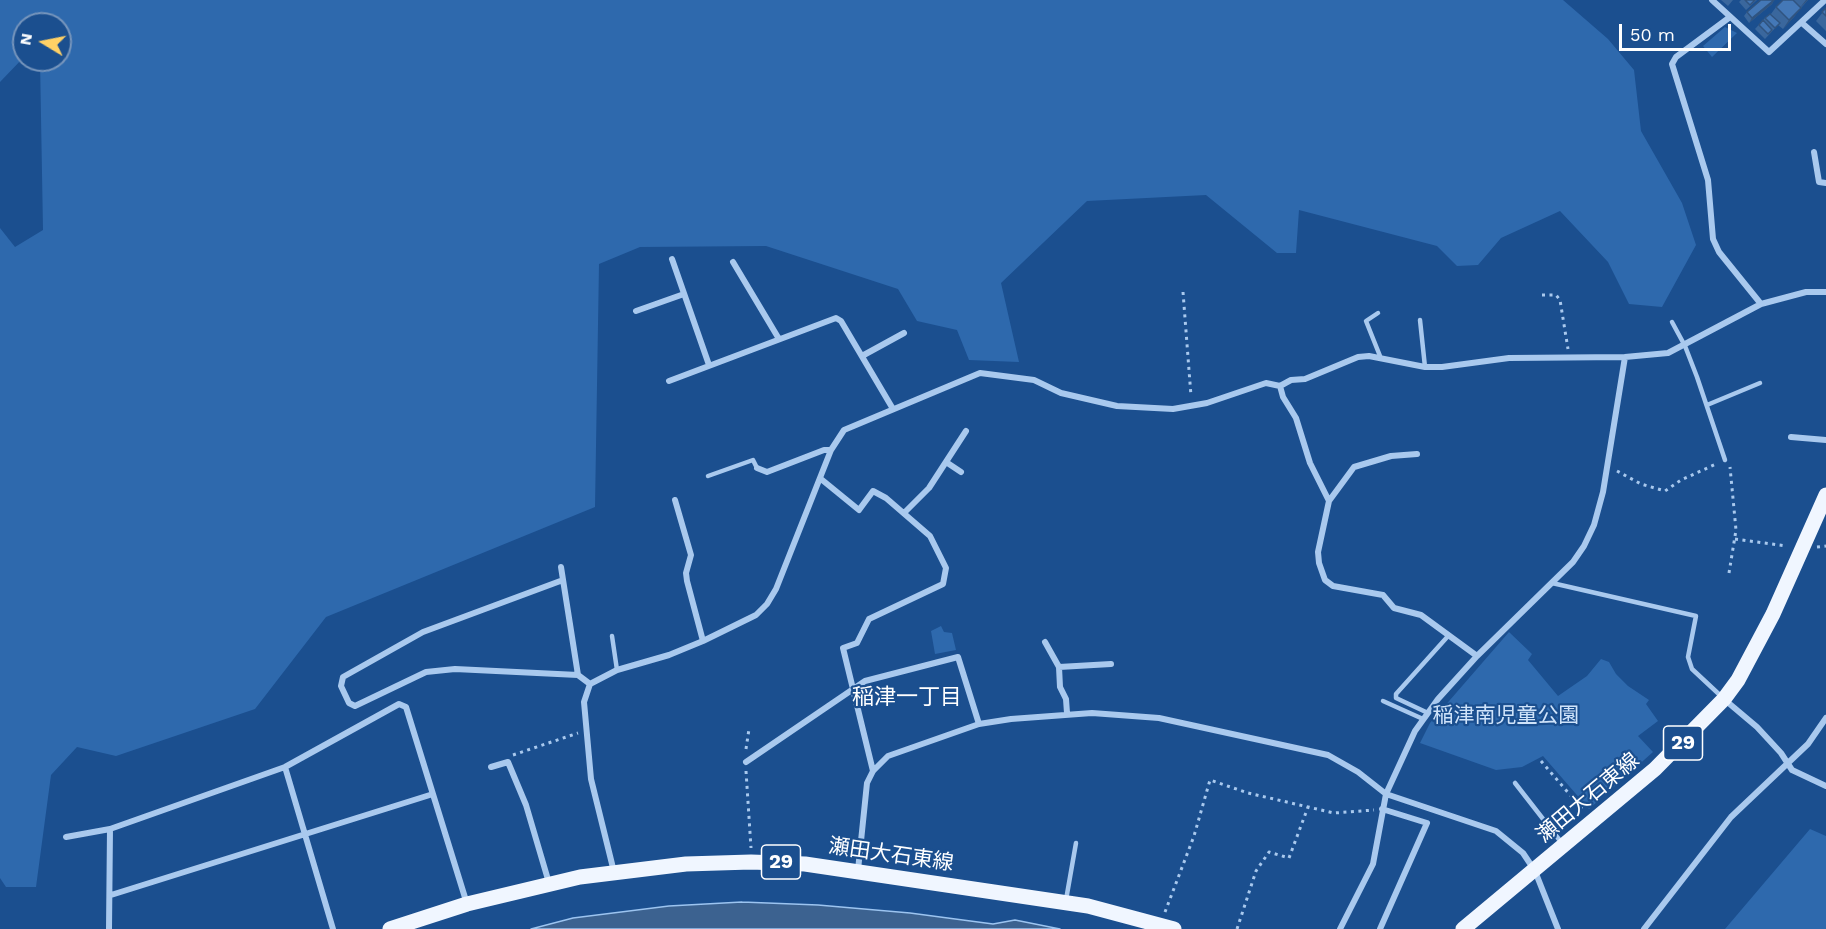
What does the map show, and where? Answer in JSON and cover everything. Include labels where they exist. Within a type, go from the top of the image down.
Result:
[{"type":"main road","name":"瀬田大石東線","points":[[1463,929],[1655,769],[1724,699],[1755,651],[1826,495]]},
{"type":"main road","name":"瀬田大石東線","points":[[390,929],[467,904],[549,883],[614,872],[686,864],[752,862],[805,864],[1066,902],[1114,911],[1167,927]]},
{"type":"street","points":[[1712,0],[1769,52],[1825,0]]},
{"type":"street","points":[[1730,17],[1676,57],[1672,64],[1708,180],[1713,239],[1719,252],[1761,304]]},
{"type":"street","points":[[1802,23],[1826,44]]},
{"type":"street","points":[[1814,152],[1819,182],[1826,183]]},
{"type":"street","points":[[672,259],[710,365]]},
{"type":"street","points":[[733,262],[779,339]]},
{"type":"street","points":[[614,872],[591,779],[584,702],[590,684],[617,670],[669,655],[704,641],[756,615],[767,604],[776,589],[831,450],[844,430],[980,373],[1034,380],[1061,393],[1117,406],[1191,407],[1266,383],[1280,386],[1291,380],[1321,375],[1358,357],[1380,356],[1425,368],[1509,358],[1625,357],[1668,353],[1761,304],[1806,292],[1826,291]]},
{"type":"street","points":[[636,311],[684,294]]},
{"type":"street","points":[[669,381],[836,318],[841,321],[893,409]]},
{"type":"street","points":[[861,356],[904,333]]},
{"type":"street","points":[[1340,929],[1373,864],[1386,794],[1426,716],[1477,656],[1584,546],[1594,525],[1608,469],[1625,357]]},
{"type":"street","points":[[1280,386],[1283,397],[1296,418],[1310,463],[1329,501]]},
{"type":"street","points":[[904,513],[929,488],[966,431]]},
{"type":"street","points":[[1791,437],[1826,440]]},
{"type":"street","points":[[757,468],[767,472],[824,450],[831,450]]},
{"type":"street","points":[[1417,454],[1391,456],[1353,467],[1329,501],[1318,552],[1319,563],[1325,580],[1333,586],[1383,595],[1394,608],[1421,615],[1477,656]]},
{"type":"street","points":[[946,462],[961,472]]},
{"type":"street","points":[[821,479],[859,510],[873,491],[886,498],[930,536],[946,568],[943,584],[869,619],[857,643],[843,648],[873,771]]},
{"type":"street","points":[[675,500],[691,555],[686,573],[687,581],[704,641]]},
{"type":"street","points":[[561,567],[578,675]]},
{"type":"street","points":[[563,580],[423,632],[343,677],[341,686],[349,703],[355,706],[426,672],[455,669],[578,675],[590,684]]},
{"type":"street","points":[[1045,642],[1059,667],[1060,687],[1067,713]]},
{"type":"street","points":[[746,762],[865,681],[958,657],[979,724]]},
{"type":"street","points":[[1059,667],[1111,664]]},
{"type":"street","points":[[1724,699],[1781,753],[1792,770],[1826,786]]},
{"type":"street","points":[[66,837],[110,829],[285,767],[399,704],[406,707],[467,904]]},
{"type":"street","points":[[858,872],[864,796],[873,771],[888,756],[979,724],[1067,713],[1159,718],[1328,755],[1358,771],[1386,794],[1496,831],[1523,853],[1535,871],[1558,929]]},
{"type":"street","points":[[1644,929],[1731,817],[1808,744],[1826,718]]},
{"type":"street","points":[[491,766],[508,762],[526,805],[549,883]]},
{"type":"street","points":[[285,767],[333,929]]},
{"type":"street","points":[[111,895],[433,794]]},
{"type":"street","points":[[1380,929],[1427,823],[1382,809]]},
{"type":"street","points":[[109,929],[110,829]]},
{"type":"lane","points":[[1378,313],[1366,321],[1380,356]]},
{"type":"lane","points":[[1420,320],[1425,368]]},
{"type":"lane","points":[[1672,322],[1685,346],[1725,460]]},
{"type":"lane","points":[[1707,405],[1760,383]]},
{"type":"lane","points":[[708,476],[753,460],[757,468]]},
{"type":"lane","points":[[1551,582],[1696,616],[1688,657],[1692,669],[1724,699]]},
{"type":"lane","points":[[1426,716],[1396,698],[1396,694],[1449,635]]},
{"type":"lane","points":[[612,636],[617,670]]},
{"type":"lane","points":[[1383,701],[1426,716]]},
{"type":"lane","points":[[1515,783],[1564,846]]},
{"type":"lane","points":[[1066,902],[1076,843]]},
{"type":"path","points":[[1183,292],[1191,407]]},
{"type":"path","points":[[1542,296],[1556,295],[1560,300],[1569,341],[1564,358]]},
{"type":"path","points":[[1608,469],[1622,472],[1641,484],[1665,491],[1681,480],[1725,460],[1730,466],[1735,539],[1729,573]]},
{"type":"path","points":[[1735,539],[1803,548],[1826,546]]},
{"type":"path","points":[[749,729],[746,762],[752,862]]},
{"type":"path","points":[[508,762],[510,756],[585,730]]},
{"type":"path","points":[[1541,761],[1592,822]]},
{"type":"path","points":[[1167,927],[1210,780],[1248,793],[1308,807],[1350,814],[1382,809]]},
{"type":"path","points":[[1237,929],[1256,871],[1269,852],[1289,858],[1308,807]]},
{"type":"green space","points":[[0,0],[1563,0],[1608,39],[1634,70],[1641,131],[1682,203],[1696,245],[1662,307],[1629,304],[1608,262],[1560,211],[1501,238],[1478,265],[1457,266],[1437,246],[1299,210],[1296,253],[1277,253],[1206,195],[1087,201],[1001,283],[1019,362],[969,360],[957,330],[917,321],[898,289],[766,246],[640,247],[599,264],[595,507],[326,617],[255,709],[116,756],[77,747],[51,775],[36,887],[6,887],[0,878],[0,228],[15,247],[43,230],[40,72],[72,72],[72,12],[12,12],[12,70],[0,82]]},
{"type":"green space","points":[[1725,27],[1737,33],[1712,57],[1703,46]]},
{"type":"green space","points":[[941,626],[944,632],[952,633],[956,650],[935,654],[931,631]]},
{"type":"green space","name":"稲津南児童公園","points":[[1509,632],[1532,654],[1528,660],[1558,696],[1587,676],[1601,659],[1609,662],[1616,674],[1628,686],[1649,700],[1646,704],[1658,721],[1638,736],[1653,752],[1589,809],[1543,756],[1522,767],[1496,770],[1420,743],[1430,723]]},
{"type":"green space","points":[[1810,829],[1826,836],[1826,929],[1725,929]]},
{"type":"shaded area","points":[[742,902],[818,905],[910,913],[993,924],[1015,920],[1060,929],[531,929],[573,918],[669,906]]},
{"type":"building","points":[[1745,0],[1755,0],[1750,5]]},
{"type":"building","points":[[1761,0],[1774,0],[1752,18],[1747,12]]},
{"type":"building","points":[[1783,0],[1793,0],[1801,8],[1789,20],[1776,7]]},
{"type":"building","points":[[1770,14],[1780,23],[1775,28],[1765,18]]},
{"type":"building","points":[[1763,20],[1772,30],[1768,34],[1759,25]]},
{"type":"district","name":"稲津一丁目","points":[[907,698]]}]
